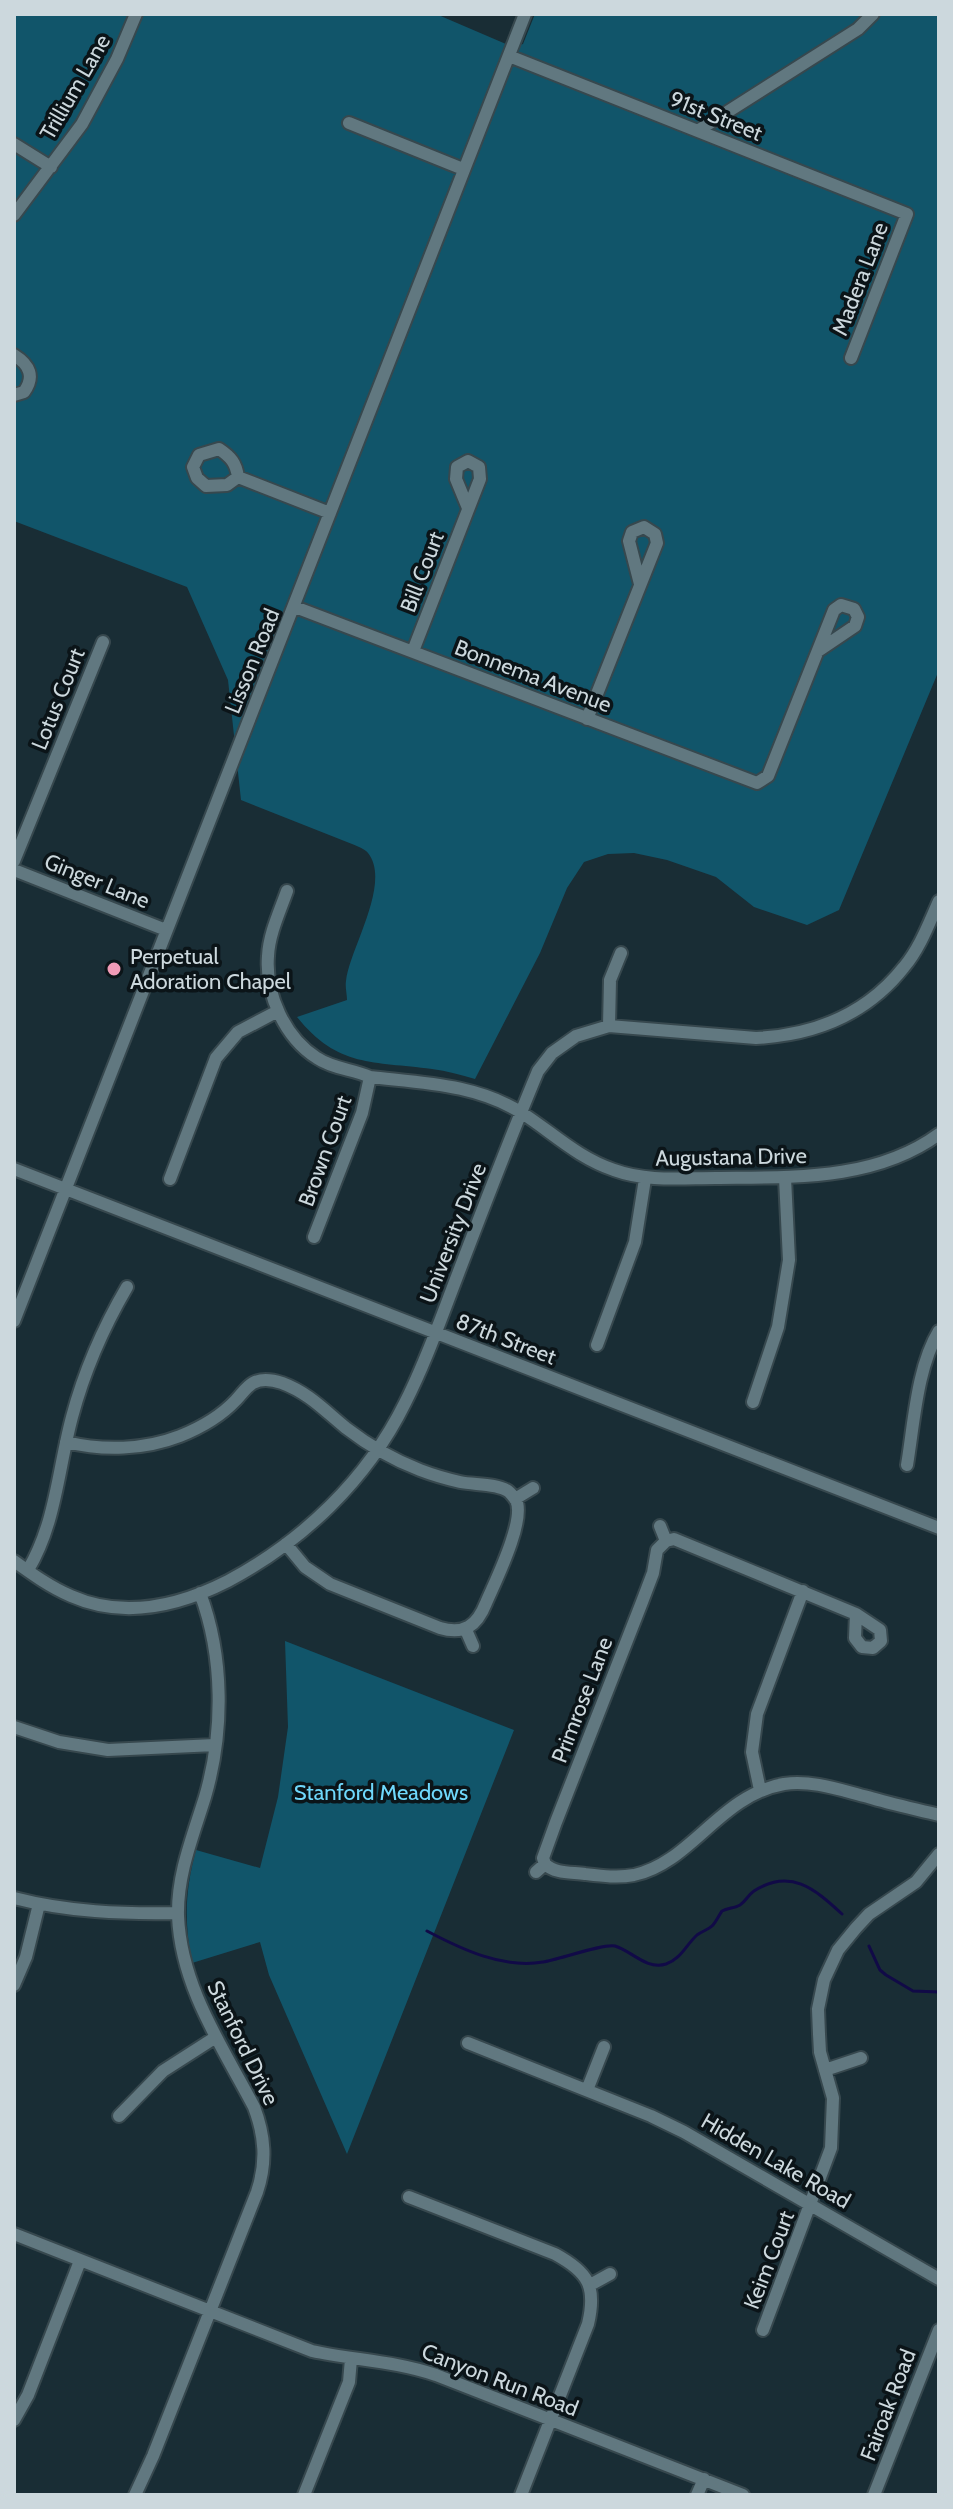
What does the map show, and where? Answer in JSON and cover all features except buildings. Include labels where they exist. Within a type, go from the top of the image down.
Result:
[{"type":"street","name":"Trillium Lane","points":[[14,215],[82,124],[117,59],[136,14]]},
{"type":"street","name":"Lisson Road","points":[[14,1321],[525,14]]},
{"type":"street","points":[[699,130],[858,29],[873,14]]},
{"type":"street","name":"91st Street","points":[[509,56],[907,214]]},
{"type":"street","points":[[349,123],[463,169]]},
{"type":"street","points":[[14,144],[51,167]]},
{"type":"street","name":"Madera Lane","points":[[851,358],[907,214]]},
{"type":"street","points":[[14,355],[24,361],[31,372],[31,383],[24,392],[14,395]]},
{"type":"street","points":[[238,477],[330,513]]},
{"type":"street","name":"Bill Court","points":[[413,651],[468,508]]},
{"type":"street","points":[[587,719],[640,584]]},
{"type":"street","name":"Bonnema Avenue","points":[[295,607],[757,783],[768,776],[818,651]]},
{"type":"street","name":"Lotus Court","points":[[14,861],[103,642]]},
{"type":"street","name":"Ginger Lane","points":[[14,870],[166,930]]},
{"type":"street","points":[[170,1179],[216,1058],[238,1032],[278,1011],[271,990],[268,955],[287,891]]},
{"type":"street","name":"University Drive","points":[[14,1561],[71,1596],[116,1608],[156,1607],[184,1600],[246,1571],[286,1544],[331,1506],[377,1449],[405,1404],[538,1071],[552,1053],[576,1036],[609,1026],[756,1038],[803,1033],[824,1027],[864,1005],[905,967],[939,901]]},
{"type":"street","points":[[609,1026],[610,980],[621,953]]},
{"type":"street","name":"Augustana Drive","points":[[278,1011],[295,1037],[316,1058],[370,1077],[462,1087],[521,1112],[583,1158],[645,1179],[785,1178],[833,1174],[892,1158],[939,1134]]},
{"type":"street","name":"Brown Court","points":[[314,1237],[362,1113],[370,1077]]},
{"type":"street","name":"87th Street","points":[[14,1169],[939,1528]]},
{"type":"street","points":[[753,1402],[778,1327],[789,1260],[785,1178]]},
{"type":"street","points":[[597,1345],[632,1253],[645,1179]]},
{"type":"street","points":[[28,1570],[51,1518],[71,1420],[92,1357],[127,1287]]},
{"type":"street","points":[[907,1465],[922,1381],[930,1350],[939,1331]]},
{"type":"street","points":[[66,1442],[119,1448],[157,1443],[180,1436],[217,1416],[253,1382],[265,1379],[301,1390],[346,1428],[397,1460],[435,1475],[508,1491],[519,1511],[515,1529],[480,1618],[466,1630],[440,1628],[330,1584],[305,1567],[286,1544]]},
{"type":"street","points":[[515,1499],[533,1488]]},
{"type":"street","points":[[660,1526],[666,1541],[681,1540],[707,1554],[856,1614]]},
{"type":"street","name":"Primrose Lane","points":[[666,1541],[657,1550],[653,1573],[541,1868],[604,1876],[634,1875],[671,1858],[731,1808],[760,1790]]},
{"type":"street","points":[[803,1591],[757,1714],[752,1752],[760,1790],[811,1783],[939,1815]]},
{"type":"street","name":"Stanford Drive","points":[[135,2495],[257,2192],[264,2158],[261,2127],[254,2107],[216,2037],[189,1978],[179,1931],[184,1862],[209,1782],[215,1745],[218,1687],[215,1651],[200,1593]]},
{"type":"street","points":[[466,1630],[473,1646]]},
{"type":"street","points":[[14,1727],[59,1742],[108,1750],[215,1745]]},
{"type":"street","name":"Keim Court","points":[[763,2330],[827,2163],[833,2133],[833,2098],[819,2043],[818,2009],[822,1986],[838,1950],[869,1914],[916,1882],[939,1854]]},
{"type":"street","points":[[14,1898],[103,1912],[178,1913]]},
{"type":"street","points":[[14,1985],[26,1957],[39,1904]]},
{"type":"street","points":[[119,2116],[163,2071],[216,2037]]},
{"type":"street","name":"Hidden Lake Road","points":[[468,2043],[684,2132],[939,2279]]},
{"type":"street","points":[[587,2090],[604,2047]]},
{"type":"street","points":[[825,2070],[861,2058]]},
{"type":"street","points":[[409,2197],[555,2254],[576,2267],[590,2285],[592,2305],[588,2324],[521,2495]]},
{"type":"street","name":"Canyon Run Road","points":[[14,2234],[312,2351],[412,2367],[743,2495]]},
{"type":"street","points":[[14,2420],[28,2395],[80,2261]]},
{"type":"street","points":[[590,2285],[610,2274]]},
{"type":"street","name":"Fairoak Road","points":[[874,2495],[939,2330]]},
{"type":"street","points":[[304,2495],[349,2382],[351,2359]]},
{"type":"street","points":[[697,2495],[704,2479]]},
{"type":"green space","points":[[14,14],[436,14],[513,47],[523,44],[535,14],[939,14],[939,670],[839,910],[807,925],[754,907],[716,877],[667,860],[634,853],[608,854],[584,862],[567,888],[540,953],[475,1079],[438,1070],[358,1059],[327,1046],[312,1034],[297,1017],[347,1000],[349,968],[367,917],[375,881],[374,866],[368,853],[241,800],[228,680],[187,587],[14,521]]},
{"type":"green space","name":"Stanford Meadows","points":[[285,1641],[514,1730],[347,2154],[269,1975],[260,1942],[192,1963],[189,1948],[187,1906],[196,1850],[260,1868],[278,1797],[288,1727]]},
{"type":"waterway","points":[[427,1931],[468,1951],[513,1963],[543,1962],[615,1946],[659,1965],[676,1959],[697,1935],[712,1926],[722,1911],[740,1905],[767,1884],[779,1881],[801,1884],[822,1896],[842,1914]]},
{"type":"waterway","points":[[869,1946],[880,1970],[886,1975],[913,1991],[939,1992]]},
{"type":"place","name":"Perpetual Adoration Chapel","points":[[114,969]]}]
